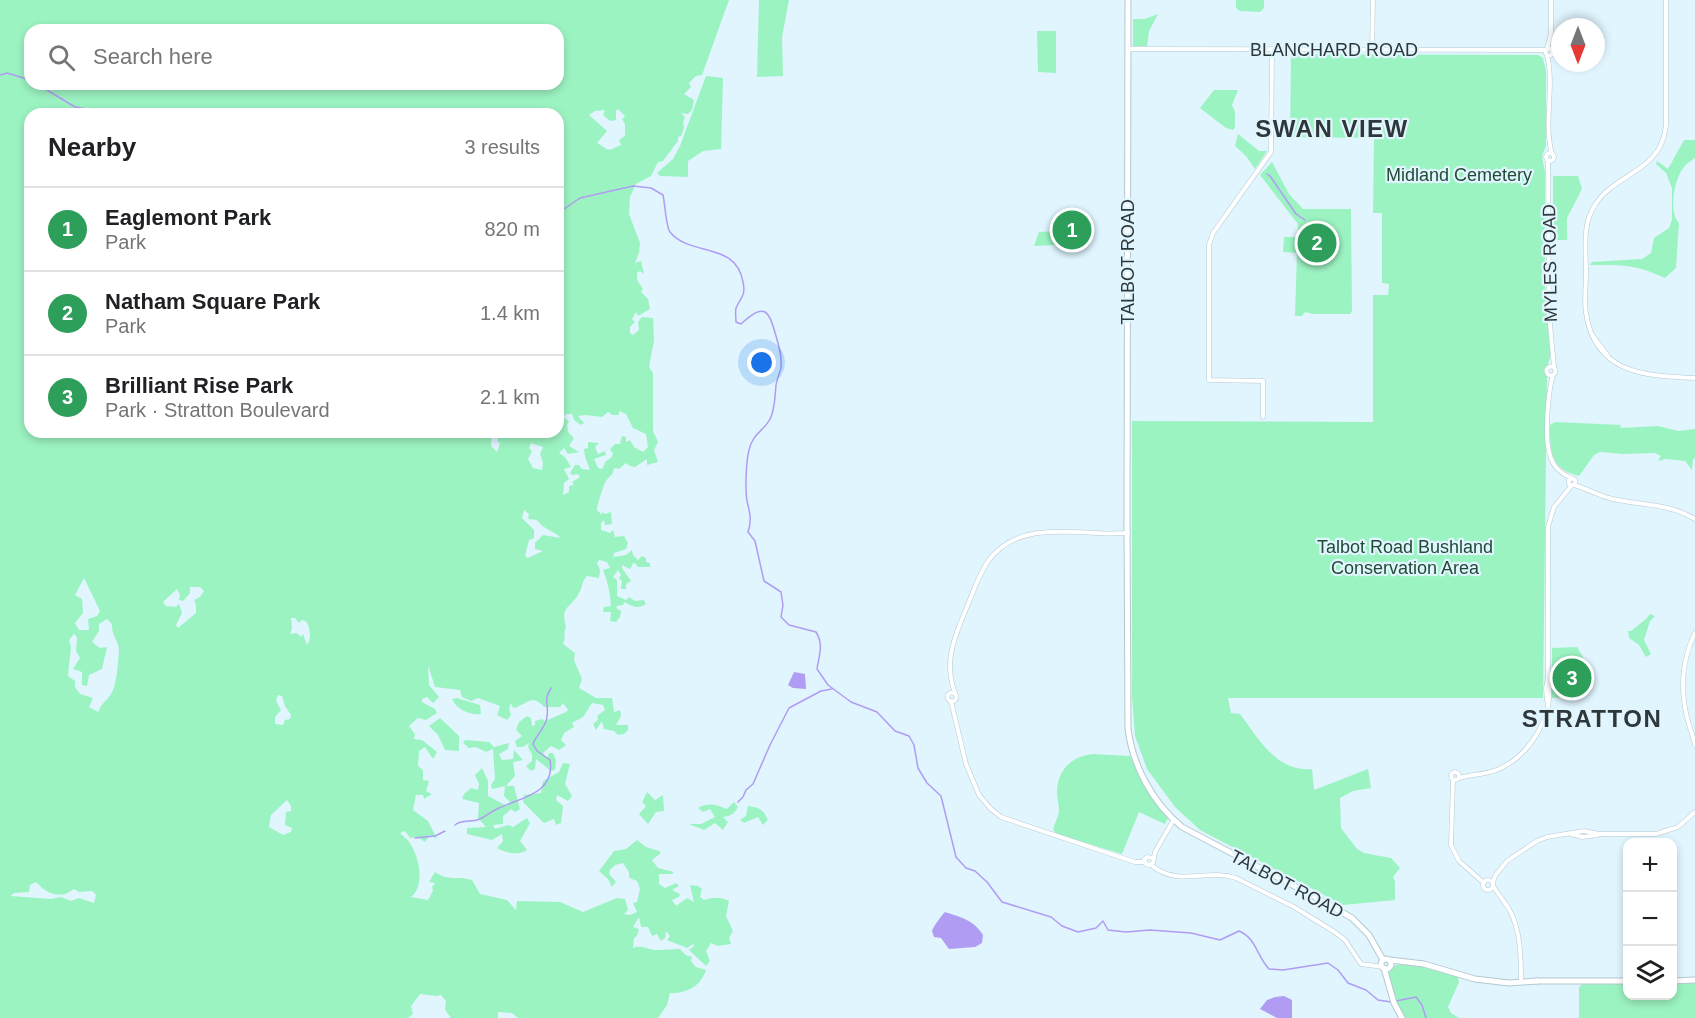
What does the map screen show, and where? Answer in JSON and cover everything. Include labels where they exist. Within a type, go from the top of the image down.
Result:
[{"type":"main road","name":"TALBOT ROAD","points":[[1128,0],[1127,717],[1129,738],[1144,780],[1166,811],[1185,828],[1352,918],[1367,932],[1386,964],[1387,981],[1393,1001],[1402,1018]]},
{"type":"main road","points":[[1386,964],[1424,964],[1475,979],[1623,981]]},
{"type":"main road","points":[[1677,981],[1695,980]]},
{"type":"street","points":[[1372,51],[1373,0]]},
{"type":"street","points":[[1548,52],[1551,0]]},
{"type":"street","points":[[1666,0],[1664,139],[1650,162],[1598,200],[1587,224],[1586,305],[1587,318],[1593,336],[1599,348],[1608,357],[1625,368],[1639,373],[1695,378]]},
{"type":"street","name":"BLANCHARD ROAD","points":[[1128,49],[1548,52]]},
{"type":"street","points":[[1263,417],[1263,381],[1209,381],[1209,245],[1213,233],[1271,152],[1272,49]]},
{"type":"street","name":"MYLES ROAD","points":[[1548,52],[1550,154],[1545,157],[1550,162],[1549,304],[1554,367]]},
{"type":"street","points":[[1552,360],[1548,367],[1551,384],[1548,410],[1549,453],[1556,467],[1571,483],[1607,498],[1651,503],[1677,510],[1695,519]]},
{"type":"street","points":[[1548,367],[1554,367],[1556,371],[1550,374]]},
{"type":"street","points":[[1519,981],[1519,939],[1510,910],[1489,883],[1479,878],[1459,861],[1451,845],[1456,780],[1501,769],[1530,746],[1540,728],[1550,691],[1548,678],[1548,527],[1554,507],[1571,483]]},
{"type":"street","points":[[1128,534],[1050,531],[1020,538],[999,549],[984,568],[954,638],[949,665],[951,683],[956,696],[953,701],[954,710],[966,764],[979,795],[991,810],[1001,817],[1137,862],[1145,861]]},
{"type":"street","points":[[1695,633],[1685,660],[1683,685],[1685,710],[1694,739],[1695,751]]},
{"type":"street","points":[[951,683],[947,698],[953,701]]},
{"type":"street","points":[[949,693],[955,693]]},
{"type":"street","points":[[1489,883],[1507,861],[1537,841],[1584,831],[1599,834],[1665,833],[1683,824],[1695,812]]},
{"type":"street","points":[[1145,861],[1147,865],[1153,859],[1167,829],[1175,819]]},
{"type":"street","points":[[1145,861],[1147,856],[1153,859],[1156,869],[1174,877],[1236,878],[1294,907],[1333,931],[1345,940],[1361,964],[1372,966],[1386,964]]},
{"type":"green space","points":[[0,0],[729,0],[702,75],[696,76],[689,83],[691,87],[684,94],[694,100],[692,110],[688,114],[681,113],[685,117],[681,136],[678,137],[678,141],[663,161],[658,162],[651,176],[636,184],[630,197],[629,214],[640,243],[635,263],[641,261],[644,274],[640,271],[637,273],[637,280],[643,289],[641,292],[648,299],[650,309],[638,316],[636,312],[632,319],[635,322],[630,327],[630,333],[633,335],[639,330],[638,322],[642,317],[653,318],[654,340],[649,367],[653,373],[653,431],[658,442],[654,450],[658,462],[647,465],[647,459],[635,467],[626,463],[619,469],[614,468],[605,483],[597,510],[602,515],[602,512],[605,514],[611,512],[612,524],[605,525],[604,520],[601,523],[601,530],[610,533],[613,530],[615,537],[624,536],[628,543],[626,549],[614,553],[613,557],[626,555],[632,550],[638,560],[642,556],[646,558],[646,562],[650,563],[650,567],[638,567],[634,562],[630,569],[622,565],[631,581],[626,584],[626,589],[621,589],[622,581],[618,570],[613,577],[617,580],[617,596],[626,600],[629,597],[635,601],[644,600],[646,604],[635,607],[625,602],[616,608],[621,611],[620,617],[616,622],[610,621],[611,612],[603,612],[604,607],[611,606],[603,570],[610,568],[607,562],[599,560],[597,563],[600,570],[599,578],[587,576],[564,615],[566,627],[563,644],[575,653],[574,660],[582,679],[579,688],[596,698],[612,698],[614,712],[620,710],[621,716],[616,725],[628,725],[628,730],[618,735],[614,731],[604,729],[602,721],[596,730],[593,724],[598,720],[597,716],[605,710],[603,705],[592,703],[583,717],[572,723],[574,727],[564,733],[561,740],[566,745],[559,750],[551,746],[543,753],[547,758],[549,753],[553,753],[556,760],[555,770],[551,771],[536,759],[535,769],[531,771],[526,766],[532,761],[529,743],[523,747],[517,747],[515,741],[522,736],[516,730],[519,722],[527,716],[531,718],[532,726],[535,725],[535,721],[542,719],[545,721],[566,712],[568,710],[563,703],[560,707],[544,707],[532,700],[513,708],[511,703],[509,709],[511,715],[507,720],[497,715],[500,706],[478,698],[471,701],[462,697],[460,690],[435,687],[428,665],[429,685],[439,697],[433,703],[427,697],[422,699],[422,702],[435,709],[437,713],[426,720],[418,718],[409,726],[415,734],[414,739],[422,740],[437,752],[433,759],[425,747],[419,751],[418,766],[423,770],[423,780],[429,781],[426,791],[432,794],[424,799],[423,795],[416,795],[413,810],[428,821],[437,839],[430,835],[425,842],[418,837],[410,838],[405,831],[400,833],[410,843],[418,864],[418,886],[411,897],[428,900],[435,883],[429,882],[435,872],[449,878],[472,880],[480,894],[507,900],[516,910],[517,901],[560,902],[583,912],[617,898],[625,899],[628,910],[624,914],[630,915],[637,912],[633,903],[637,902],[640,889],[637,881],[629,878],[629,872],[623,863],[615,865],[610,870],[609,874],[616,882],[612,887],[608,879],[599,871],[614,851],[626,849],[637,840],[646,847],[661,853],[652,860],[658,868],[674,872],[659,874],[659,884],[665,888],[676,883],[679,886],[672,890],[680,894],[672,900],[676,906],[687,898],[694,902],[690,885],[702,889],[700,897],[704,900],[717,898],[729,901],[726,916],[733,931],[729,938],[731,944],[718,946],[711,943],[706,951],[710,961],[706,966],[689,950],[694,946],[693,944],[687,948],[667,940],[670,936],[666,931],[665,938],[661,941],[657,934],[652,936],[648,927],[641,927],[639,917],[633,927],[639,929],[634,938],[633,948],[680,949],[692,957],[691,961],[696,967],[706,970],[697,985],[682,992],[670,993],[667,1005],[658,1018],[518,1018],[512,1013],[498,1012],[498,1018],[451,1018],[445,1010],[446,1001],[441,995],[420,994],[411,1006],[413,1014],[408,1018],[0,1018]],"holes":[[[618,109],[625,116],[622,119],[625,124],[625,136],[619,140],[621,145],[608,150],[597,143],[607,131],[589,115],[595,111],[605,110],[603,115],[610,121],[616,120]],[[531,443],[543,447],[540,454],[543,462],[542,470],[533,468],[528,459],[532,451],[529,448]],[[524,510],[529,514],[528,519],[537,520],[561,538],[543,535],[535,543],[535,549],[543,551],[528,558],[525,556],[529,540],[534,538],[534,530],[522,518]],[[84,578],[100,611],[97,616],[88,619],[89,630],[79,630],[75,623],[83,613],[82,599],[75,595]],[[190,587],[200,587],[204,591],[194,600],[196,613],[178,628],[176,625],[182,613],[179,604],[176,607],[166,606],[163,602],[177,589],[180,595],[179,600],[183,601],[190,593]],[[291,618],[295,618],[299,623],[302,620],[306,621],[310,633],[307,645],[303,634],[301,637],[297,633],[290,634]],[[107,619],[112,624],[119,651],[115,685],[98,712],[89,707],[93,698],[80,694],[75,687],[75,681],[68,676],[71,647],[69,640],[74,634],[77,637],[76,651],[80,658],[73,669],[82,672],[82,685],[87,686],[89,675],[102,669],[107,647],[100,648],[92,642],[99,631],[99,624]],[[278,695],[282,696],[291,715],[283,725],[275,724],[275,717],[281,710],[276,701]],[[287,800],[291,811],[286,812],[285,825],[292,828],[291,832],[283,835],[269,827],[271,815]],[[36,882],[45,890],[59,895],[74,889],[79,892],[92,891],[96,895],[94,903],[79,898],[71,901],[61,897],[51,899],[11,896],[14,893],[29,892],[30,885]]]},
{"type":"green space","points":[[759,0],[789,0],[782,37],[783,76],[757,77]]},
{"type":"green space","points":[[1236,0],[1264,0],[1264,8],[1260,12],[1240,11],[1236,8]]},
{"type":"green space","points":[[1158,14],[1149,31],[1147,46],[1133,46],[1133,19],[1145,19]]},
{"type":"green space","points":[[1037,31],[1056,31],[1056,73],[1038,72]]},
{"type":"green space","name":"Talbot Road Bushland Conservation Area","points":[[1291,54],[1538,55],[1543,58],[1546,71],[1546,146],[1542,156],[1545,172],[1545,295],[1550,358],[1545,373],[1547,376],[1543,698],[1228,698],[1231,713],[1240,714],[1278,760],[1299,769],[1312,769],[1314,790],[1368,769],[1371,788],[1353,791],[1340,798],[1341,828],[1357,849],[1364,853],[1391,858],[1400,868],[1393,877],[1395,900],[1343,905],[1200,830],[1175,807],[1147,769],[1135,736],[1132,697],[1132,421],[1373,422],[1373,295],[1388,295],[1389,284],[1382,283],[1382,213],[1373,213],[1374,138],[1290,137]]},
{"type":"green space","points":[[706,76],[723,78],[721,149],[703,151],[688,161],[688,177],[660,176],[657,173],[673,159],[680,146]]},
{"type":"green space","points":[[1214,90],[1238,90],[1232,105],[1235,112],[1233,130],[1226,128],[1200,108]]},
{"type":"green space","points":[[1238,134],[1259,151],[1267,151],[1255,169],[1235,146]]},
{"type":"green space","points":[[1684,140],[1695,140],[1695,158],[1680,172],[1675,187],[1673,204],[1679,223],[1676,268],[1665,278],[1629,266],[1590,265],[1592,262],[1642,259],[1651,253],[1654,238],[1669,228],[1672,220],[1672,188],[1666,173],[1656,164],[1657,161],[1668,169]]},
{"type":"green space","points":[[1272,162],[1289,194],[1303,209],[1351,209],[1352,311],[1350,314],[1305,312],[1302,316],[1295,316],[1297,253],[1283,252],[1284,237],[1298,237],[1298,224],[1260,175]]},
{"type":"green space","points":[[1553,176],[1578,176],[1582,189],[1567,218],[1567,240],[1553,240]]},
{"type":"green space","points":[[1062,214],[1069,215],[1087,229],[1073,244],[1034,246],[1039,232],[1057,231]]},
{"type":"green space","points":[[1555,422],[1621,425],[1620,428],[1658,426],[1678,431],[1695,429],[1695,458],[1692,470],[1685,461],[1666,459],[1658,461],[1661,456],[1655,453],[1600,452],[1594,455],[1579,476],[1569,473],[1557,464],[1552,451],[1550,425]]},
{"type":"green space","points":[[1650,614],[1655,616],[1650,621],[1644,640],[1651,654],[1646,657],[1639,645],[1629,638],[1628,631],[1631,631]]},
{"type":"green space","points":[[1577,647],[1586,662],[1587,672],[1590,672],[1593,684],[1584,696],[1552,698],[1552,648]]},
{"type":"green space","points":[[457,698],[480,705],[481,714],[473,714],[460,709],[452,699]]},
{"type":"green space","points":[[440,718],[459,736],[459,751],[445,750],[438,735],[429,726]]},
{"type":"green space","points":[[465,740],[489,742],[494,747],[509,743],[508,749],[499,754],[502,760],[513,759],[514,750],[523,760],[513,762],[515,776],[506,786],[514,786],[520,809],[515,812],[511,809],[503,816],[503,824],[493,825],[495,829],[508,825],[513,827],[527,818],[530,823],[520,841],[527,850],[512,853],[497,848],[503,841],[502,834],[492,840],[467,834],[467,828],[486,827],[478,818],[479,803],[462,799],[471,788],[478,790],[479,784],[475,775],[482,768],[488,781],[488,796],[507,806],[510,802],[504,796],[505,786],[492,789],[491,785],[495,779],[493,749],[486,752],[476,747],[469,748],[463,743]]},
{"type":"green space","points":[[1093,754],[1130,756],[1147,791],[1168,817],[1165,824],[1139,812],[1122,854],[1057,834],[1053,830],[1059,812],[1057,794],[1063,771],[1072,761]]},
{"type":"green space","points":[[563,763],[570,764],[565,784],[572,796],[568,801],[557,795],[556,800],[563,806],[561,823],[556,825],[554,819],[544,823],[523,802],[524,795],[541,793],[543,781],[559,772]]},
{"type":"green space","points":[[647,792],[655,800],[663,795],[664,811],[656,812],[648,824],[639,814],[646,806],[642,802]]},
{"type":"green space","points":[[734,802],[738,807],[732,814],[723,817],[728,822],[723,830],[715,823],[704,830],[689,824],[701,824],[715,817],[710,809],[703,812],[698,808],[702,806],[716,805],[727,809]]},
{"type":"green space","points":[[748,806],[761,810],[768,820],[763,825],[758,817],[744,823],[740,820],[746,816]]},
{"type":"green space","points":[[1396,965],[1415,965],[1458,977],[1459,982],[1448,1007],[1451,1013],[1459,1018],[1402,1018],[1388,983],[1388,976]]},
{"type":"green space","points":[[1695,981],[1695,1018],[1579,1018],[1579,987],[1586,982],[1623,982],[1623,1000],[1677,1000],[1677,982]]},
{"type":"shaded area","points":[[794,672],[805,674],[806,689],[793,688],[788,685]]},
{"type":"shaded area","points":[[945,912],[975,926],[983,935],[982,943],[975,947],[949,949],[941,938],[934,937],[932,931]]},
{"type":"shaded area","points":[[1284,996],[1292,1000],[1292,1018],[1277,1018],[1260,1009],[1267,1000]]},
{"type":"waterway","points":[[0,75],[7,73],[24,78]]},
{"type":"waterway","points":[[47,90],[80,108]]},
{"type":"waterway","points":[[1267,174],[1296,214],[1305,220]]},
{"type":"waterway","points":[[564,209],[580,198],[633,186],[651,188],[663,195],[670,232],[689,245],[722,255],[731,260],[739,269],[744,290],[736,308],[736,322],[741,324],[761,311],[768,315],[779,347],[781,367],[771,417],[753,439],[749,450],[746,483],[750,516],[748,532],[755,541],[764,581],[781,592],[783,605],[781,617],[789,625],[816,632],[820,646],[817,669],[828,685],[851,702],[877,712],[895,731],[909,736],[914,745],[918,768],[927,783],[941,796],[956,857],[966,868],[975,871],[987,882],[1002,902],[1051,917],[1062,926],[1078,932],[1096,928],[1103,921],[1108,930],[1191,933],[1220,940],[1239,931],[1253,943],[1269,969],[1283,970],[1328,963],[1338,970],[1348,983],[1366,990],[1378,1000],[1391,1002]]},
{"type":"waterway","points":[[455,825],[480,819],[497,809],[534,794],[547,781],[550,760],[537,751],[533,744],[546,721],[547,699],[551,688]]},
{"type":"waterway","points":[[738,802],[753,784],[789,708],[821,691],[832,689]]},
{"type":"waterway","points":[[415,838],[435,836],[445,831]]},
{"type":"waterway","points":[[1396,1001],[1416,997],[1422,1005],[1426,1018]]},
{"type":"place","name":"Eaglemont Park","points":[[1072,230]]},
{"type":"place","name":"Natham Square Park","points":[[1317,243]]},
{"type":"place","name":"Brilliant Rise Park","points":[[1572,678]]},
{"type":"district","name":"SWAN VIEW","points":[[1332,128]]},
{"type":"district","name":"STRATTON","points":[[1592,718]]},
{"type":"park label","name":"Midland Cemetery","points":[[1459,175]]}]
